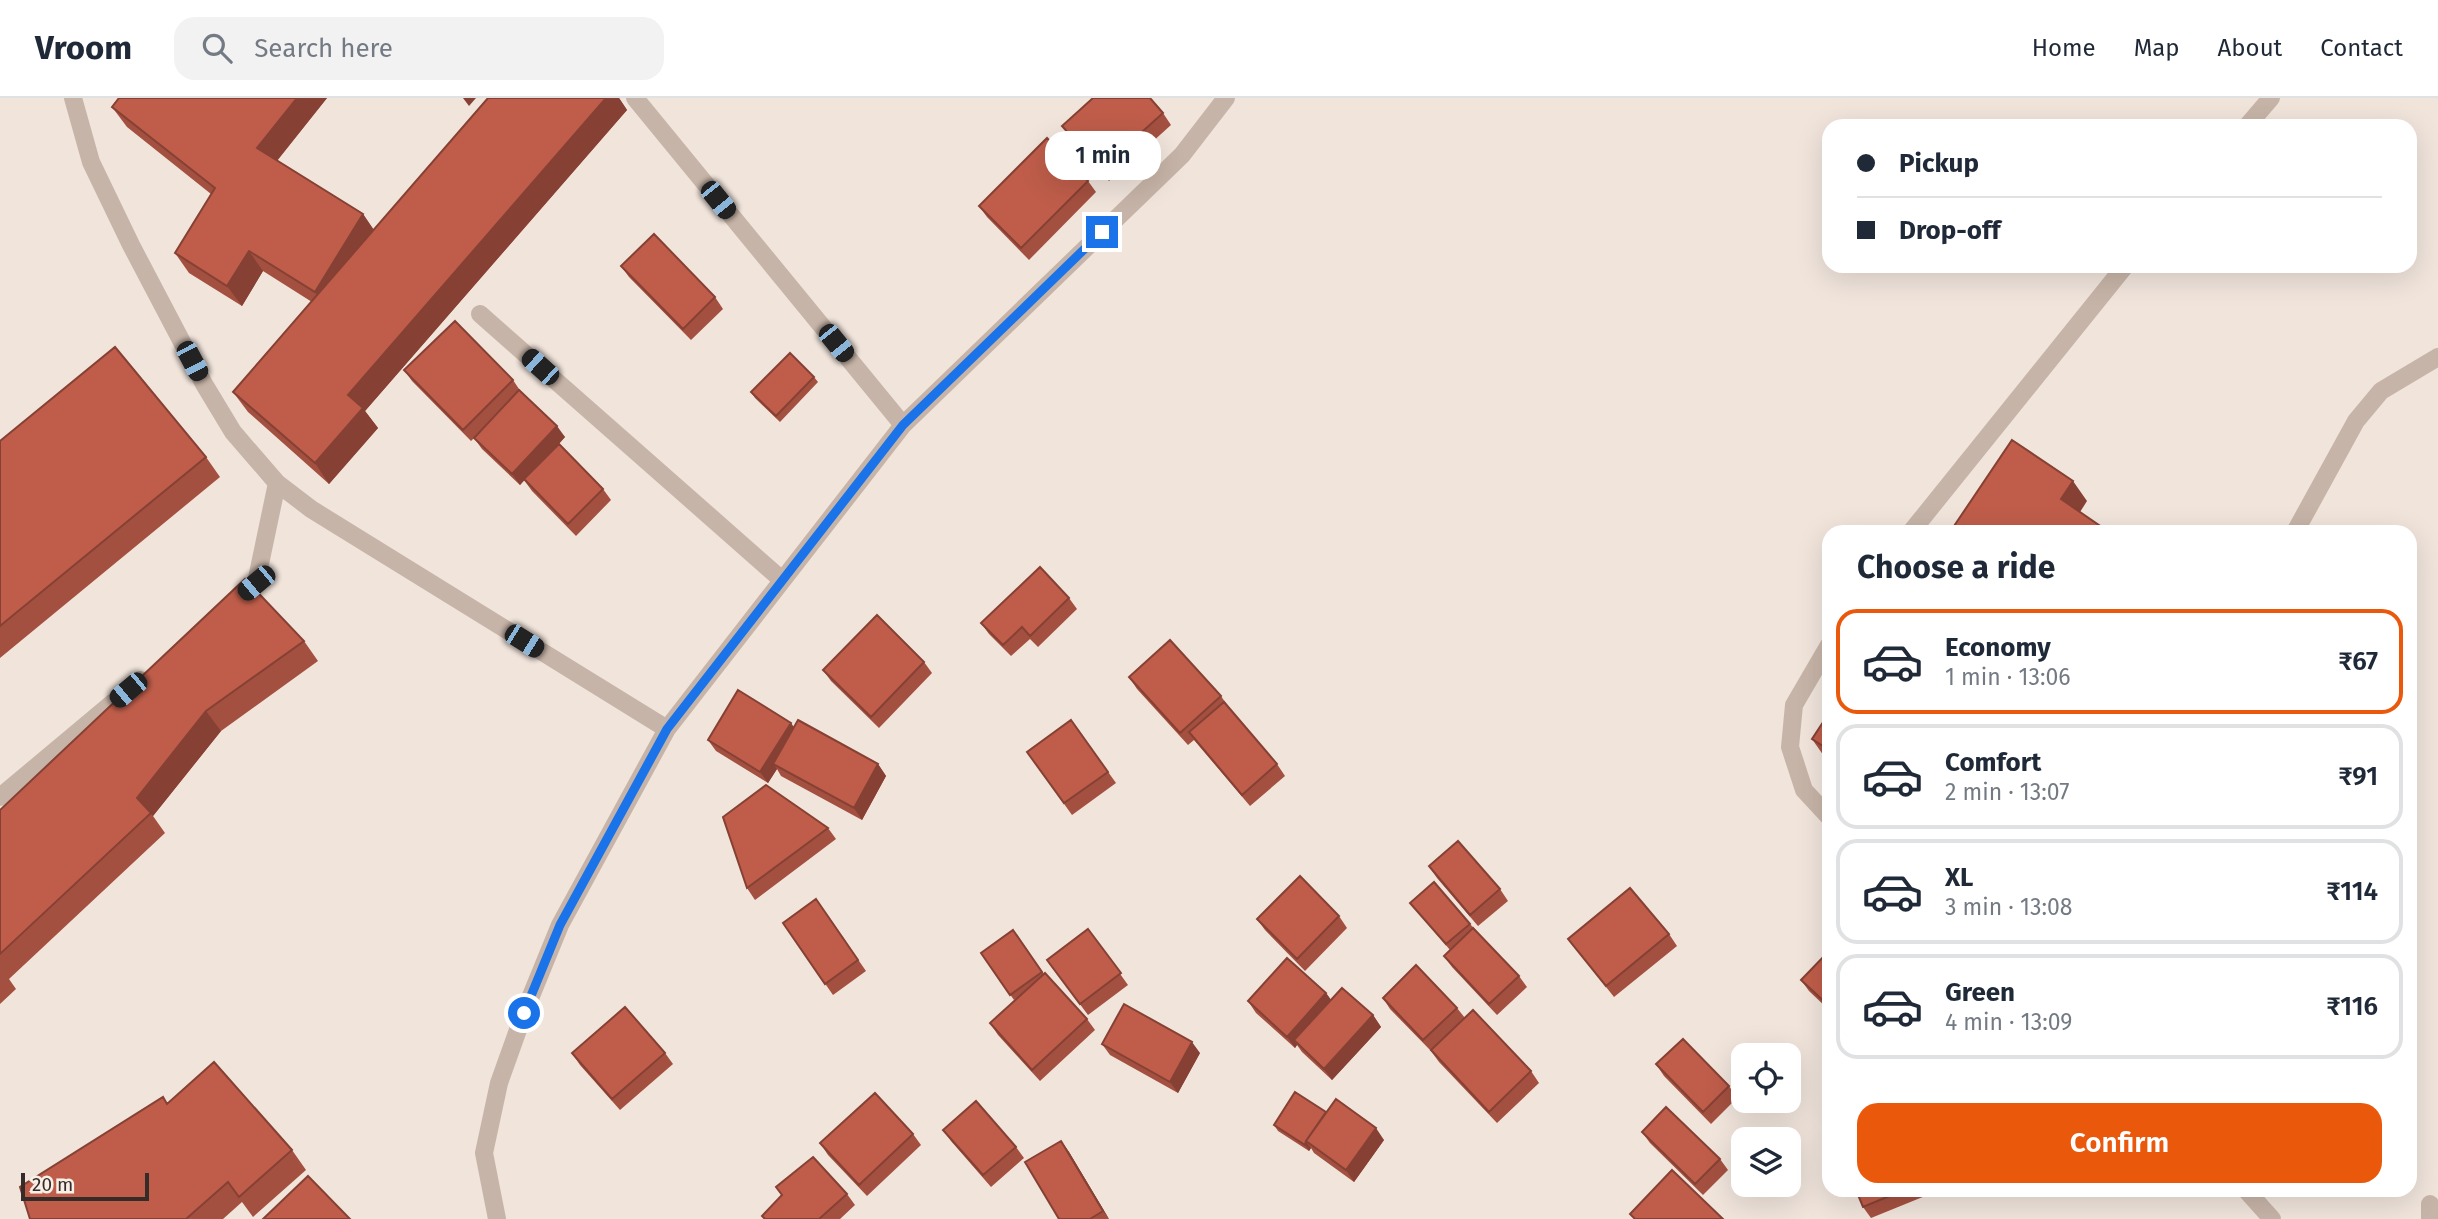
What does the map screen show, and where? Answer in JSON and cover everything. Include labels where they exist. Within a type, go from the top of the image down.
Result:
[{"type":"street","points":[[73,98],[91,162],[155,292],[233,432],[278,483],[311,509],[667,729]]},
{"type":"street","points":[[635,98],[903,425]]},
{"type":"street","points":[[497,1219],[484,1153],[499,1083],[560,925],[667,729],[903,425],[1182,155],[1226,98]]},
{"type":"street","points":[[2253,119],[2272,98]]},
{"type":"street","points":[[1917,525],[2119,273]]},
{"type":"street","points":[[480,314],[782,580]]},
{"type":"street","points":[[2299,525],[2356,421],[2381,391],[2438,356]]},
{"type":"street","points":[[224,610],[256,583],[278,483]]},
{"type":"street","points":[[1822,657],[1794,705],[1790,747],[1804,790],[1822,809]]},
{"type":"street","points":[[0,797],[149,672]]},
{"type":"street","points":[[2252,1197],[2272,1219]]},
{"type":"building","points":[[119,98],[297,98],[257,148],[363,214],[315,292],[249,251],[227,286],[175,253],[215,188],[112,107]]},
{"type":"building","points":[[488,98],[606,98],[348,395],[363,408],[315,463],[233,392]]},
{"type":"building","points":[[1093,98],[1150,98],[1163,113],[1101,169],[1062,126]]},
{"type":"building","points":[[1047,138],[1088,181],[1021,248],[979,206]]},
{"type":"building","points":[[654,234],[715,297],[683,329],[621,266]]},
{"type":"building","points":[[455,321],[513,380],[463,430],[404,370]]},
{"type":"building","points":[[115,347],[206,457],[0,626],[0,441]]},
{"type":"building","points":[[790,353],[814,377],[776,416],[751,392]]},
{"type":"building","points":[[519,390],[557,426],[512,474],[474,438]]},
{"type":"building","points":[[2012,440],[2073,481],[2061,499],[2099,525],[1955,525]]},
{"type":"building","points":[[559,444],[603,489],[568,524],[524,479]]},
{"type":"building","points":[[1040,567],[1069,598],[1030,636],[1022,627],[1003,645],[981,623]]},
{"type":"building","points":[[245,579],[304,641],[206,711],[137,798],[151,813],[0,954],[0,810]]},
{"type":"building","points":[[877,615],[924,662],[871,717],[823,670]]},
{"type":"building","points":[[1170,640],[1221,696],[1180,733],[1129,677]]},
{"type":"building","points":[[738,690],[791,723],[760,772],[708,740]]},
{"type":"building","points":[[1224,702],[1277,764],[1242,795],[1189,732]]},
{"type":"building","points":[[798,720],[878,764],[854,808],[773,764]]},
{"type":"building","points":[[1071,720],[1108,772],[1064,803],[1027,752]]},
{"type":"building","points":[[1822,724],[1822,745],[1812,739]]},
{"type":"building","points":[[766,785],[828,828],[747,888],[723,817]]},
{"type":"building","points":[[1458,841],[1500,889],[1470,915],[1429,866]]},
{"type":"building","points":[[1300,876],[1339,916],[1297,959],[1257,919]]},
{"type":"building","points":[[1434,882],[1470,924],[1446,944],[1410,903]]},
{"type":"building","points":[[1630,888],[1669,934],[1606,986],[1568,939]]},
{"type":"building","points":[[816,899],[858,960],[825,984],[783,923]]},
{"type":"building","points":[[1473,928],[1519,976],[1489,1004],[1444,956]]},
{"type":"building","points":[[1088,929],[1121,973],[1080,1004],[1047,960]]},
{"type":"building","points":[[1013,930],[1042,972],[1010,995],[981,953]]},
{"type":"building","points":[[1287,958],[1326,993],[1287,1037],[1248,1001]]},
{"type":"building","points":[[1822,958],[1822,999],[1801,980]]},
{"type":"building","points":[[1416,965],[1457,1008],[1423,1040],[1383,998]]},
{"type":"building","points":[[1045,973],[1087,1019],[1032,1070],[990,1023]]},
{"type":"building","points":[[1342,988],[1373,1015],[1324,1069],[1294,1040]]},
{"type":"building","points":[[1124,1004],[1192,1042],[1170,1082],[1102,1044]]},
{"type":"building","points":[[625,1007],[665,1053],[612,1099],[572,1053]]},
{"type":"building","points":[[1473,1010],[1531,1071],[1489,1112],[1431,1050]]},
{"type":"building","points":[[1683,1039],[1729,1086],[1703,1112],[1656,1064]]},
{"type":"building","points":[[214,1062],[292,1150],[239,1197],[228,1182],[186,1219],[30,1219],[20,1187],[163,1097],[167,1104]]},
{"type":"building","points":[[1295,1092],[1326,1112],[1305,1145],[1274,1125]]},
{"type":"building","points":[[875,1093],[913,1134],[859,1185],[820,1143]]},
{"type":"building","points":[[1336,1099],[1376,1128],[1346,1170],[1306,1141]]},
{"type":"building","points":[[976,1101],[1016,1147],[983,1175],[943,1130]]},
{"type":"building","points":[[1666,1107],[1720,1159],[1695,1184],[1642,1132]]},
{"type":"building","points":[[1061,1141],[1103,1211],[1090,1219],[1059,1219],[1025,1162]]},
{"type":"building","points":[[813,1157],[847,1194],[819,1219],[765,1219],[762,1216],[782,1195],[776,1187]]},
{"type":"building","points":[[1672,1170],[1723,1219],[1635,1219],[1630,1214]]},
{"type":"building","points":[[308,1176],[350,1219],[263,1219]]},
{"type":"building","points":[[1859,1197],[1887,1197],[1863,1207]]},
{"type":"route","points":[[524,1013],[560,925],[667,729],[903,425],[1102,232]]}]
